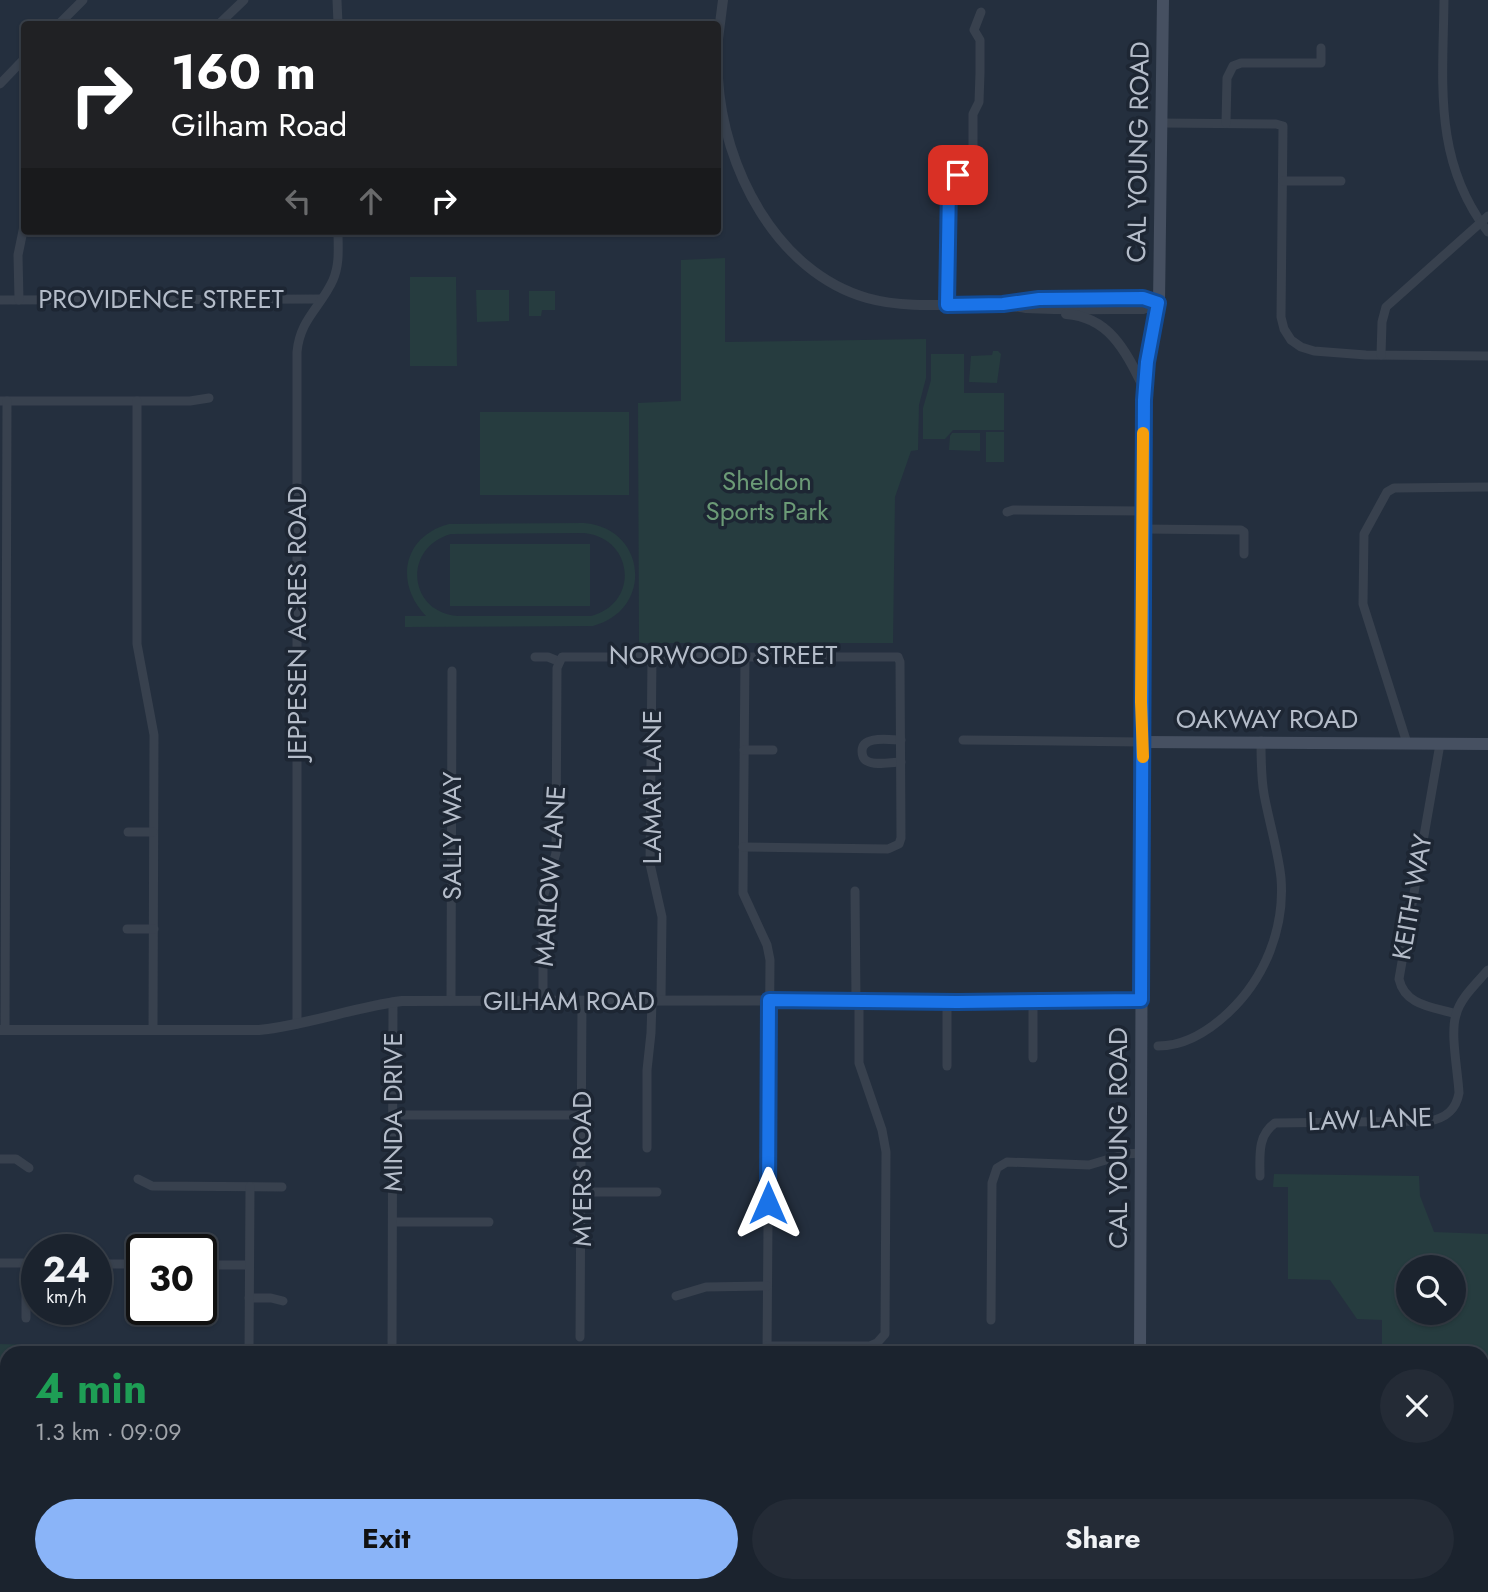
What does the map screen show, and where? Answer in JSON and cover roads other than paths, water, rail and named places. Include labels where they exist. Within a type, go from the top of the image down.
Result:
[{"type":"main road","name":"CAL YOUNG ROAD","points":[[1140,1346],[1144,388],[1158,303],[1163,0]]},
{"type":"main road","name":"OAKWAY ROAD","points":[[1142,742],[1488,744]]},
{"type":"street","points":[[62,21],[83,0]]},
{"type":"street","points":[[222,21],[244,0]]},
{"type":"street","points":[[337,0],[338,21]]},
{"type":"street","points":[[720,21],[723,0]]},
{"type":"street","points":[[1444,0],[1442,101],[1446,140],[1457,177],[1484,219],[1488,232]]},
{"type":"street","points":[[947,305],[949,185],[956,176],[972,169],[973,114],[980,100],[980,41],[974,30],[981,12]]},
{"type":"street","points":[[1226,123],[1227,75],[1235,65],[1321,68],[1321,48]]},
{"type":"street","points":[[0,84],[21,62]]},
{"type":"street","points":[[721,98],[725,124],[741,174],[763,214],[793,253],[823,278],[859,295],[895,304],[1003,304],[1039,299],[1143,298],[1158,303]]},
{"type":"street","points":[[1161,123],[1282,125],[1281,317],[1291,340],[1314,351],[1488,356]]},
{"type":"street","points":[[1283,181],[1341,181]]},
{"type":"street","points":[[1381,355],[1382,322],[1386,307],[1484,219]]},
{"type":"street","points":[[19,300],[18,255],[22,235]]},
{"type":"street","name":"JEPPESEN ACRES ROAD","points":[[297,1024],[297,352],[303,326],[332,282],[337,269],[338,235]]},
{"type":"street","name":"PROVIDENCE STREET","points":[[0,300],[321,299]]},
{"type":"street","points":[[1025,308],[1143,309],[1158,303]]},
{"type":"street","points":[[1003,304],[1037,312],[1072,314],[1099,324],[1119,342],[1144,388]]},
{"type":"street","points":[[1284,347],[1291,340]]},
{"type":"street","points":[[2,1030],[4,401],[190,401],[209,398]]},
{"type":"street","points":[[137,401],[137,644],[139,666],[153,728],[153,1030]]},
{"type":"street","points":[[1407,743],[1364,609],[1364,534],[1387,492],[1394,488],[1488,487]]},
{"type":"street","points":[[1007,512],[1143,511]]},
{"type":"street","points":[[1142,529],[1241,530],[1244,534],[1244,554]]},
{"type":"street","name":"NORWOOD STREET","points":[[534,657],[548,657],[558,664],[567,655],[896,656],[900,662],[901,740]]},
{"type":"street","name":"LAMAR LANE","points":[[647,1148],[647,1070],[657,1000],[662,917],[650,864],[652,656]]},
{"type":"street","points":[[745,656],[743,896],[770,955],[767,1346]]},
{"type":"street","name":"MARLOW LANE","points":[[543,1000],[544,895],[556,849],[558,664]]},
{"type":"street","name":"SALLY WAY","points":[[451,1001],[452,671]]},
{"type":"street","points":[[743,847],[888,849],[897,846],[900,840],[901,762],[901,740],[871,740],[864,744],[863,757],[869,762],[901,762]]},
{"type":"street","name":"OAKWAY ROAD","points":[[963,740],[1142,742]]},
{"type":"street","points":[[1158,1046],[1189,1040],[1227,1014],[1257,979],[1272,945],[1280,912],[1281,879],[1264,792],[1261,741]]},
{"type":"street","name":"KEITH WAY","points":[[1440,744],[1399,979],[1404,993],[1412,1000],[1456,1014]]},
{"type":"street","points":[[744,750],[773,750]]},
{"type":"street","points":[[128,832],[153,832]]},
{"type":"street","points":[[855,891],[859,1063],[882,1130],[886,1152],[885,1334],[870,1346]]},
{"type":"street","points":[[127,929],[153,929]]},
{"type":"street","points":[[1456,1014],[1488,970]]},
{"type":"street","name":"MYERS ROAD","points":[[580,1338],[582,1000]]},
{"type":"street","points":[[1033,1000],[1034,1058]]},
{"type":"street","name":"GILHAM ROAD","points":[[2,1030],[260,1030],[393,1002],[1141,1000]]},
{"type":"street","name":"MINDA DRIVE","points":[[392,1346],[393,1002]]},
{"type":"street","points":[[947,1002],[947,1066]]},
{"type":"street","name":"LAW LANE","points":[[1260,1177],[1263,1136],[1275,1123],[1429,1121],[1450,1113],[1457,1103],[1459,1093],[1456,1014]]},
{"type":"street","points":[[393,1115],[582,1115]]},
{"type":"street","points":[[991,1320],[992,1183],[997,1168],[1007,1162],[1089,1164],[1126,1154],[1141,1153]]},
{"type":"street","points":[[0,1159],[16,1159],[29,1168]]},
{"type":"street","points":[[138,1179],[152,1186],[282,1187]]},
{"type":"street","points":[[249,1346],[250,1187]]},
{"type":"street","points":[[582,1192],[657,1192]]},
{"type":"street","name":"MINDA DRIVE","points":[[393,1222],[489,1222]]},
{"type":"street","points":[[0,1263],[21,1264]]},
{"type":"street","points":[[217,1265],[249,1265]]},
{"type":"street","points":[[676,1296],[706,1287],[767,1286]]},
{"type":"street","points":[[249,1298],[283,1301]]},
{"type":"park label","name":"Sheldon Sports Park","points":[[767,496]]}]
